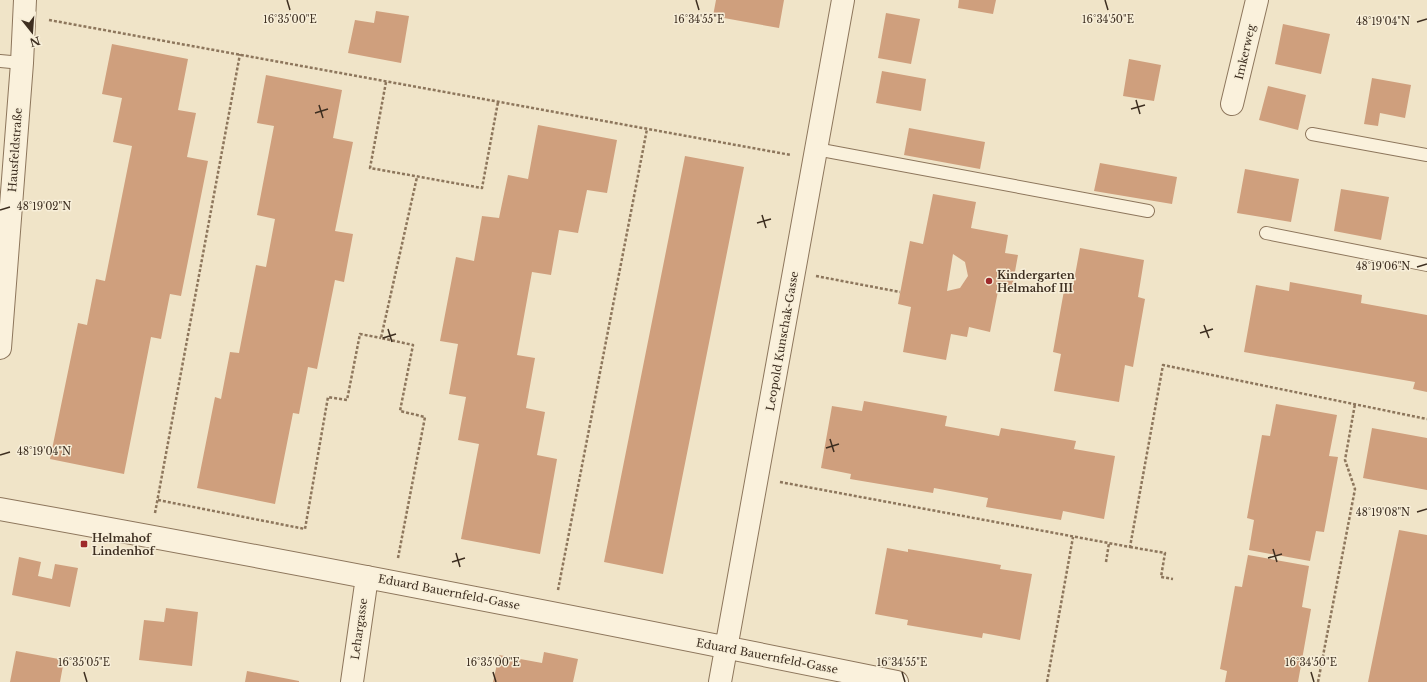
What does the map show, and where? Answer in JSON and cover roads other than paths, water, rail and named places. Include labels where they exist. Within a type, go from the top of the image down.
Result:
[{"type":"street","name":"Leopold Kunschak-Gasse","points":[[720,682],[843,0]]},
{"type":"street","name":"Imkerweg","points":[[1232,104],[1257,0]]},
{"type":"street","name":"Hausfeldstraße","points":[[0,348],[25,8]]},
{"type":"street","name":"Eduard Bauernfeld-Gasse","points":[[0,509],[554,612],[897,682]]},
{"type":"street","name":"Lehargasse","points":[[352,682],[367,577]]},
{"type":"lane","points":[[0,61],[22,63]]},
{"type":"lane","points":[[1312,134],[1427,155]]},
{"type":"lane","points":[[815,155],[1148,211]]},
{"type":"lane","points":[[1266,233],[1427,265]]},
{"type":"place","name":"Kindergarten Helmahof III","points":[[989,281]]},
{"type":"place","name":"Helmahof Lindenhof","points":[[84,544]]}]
